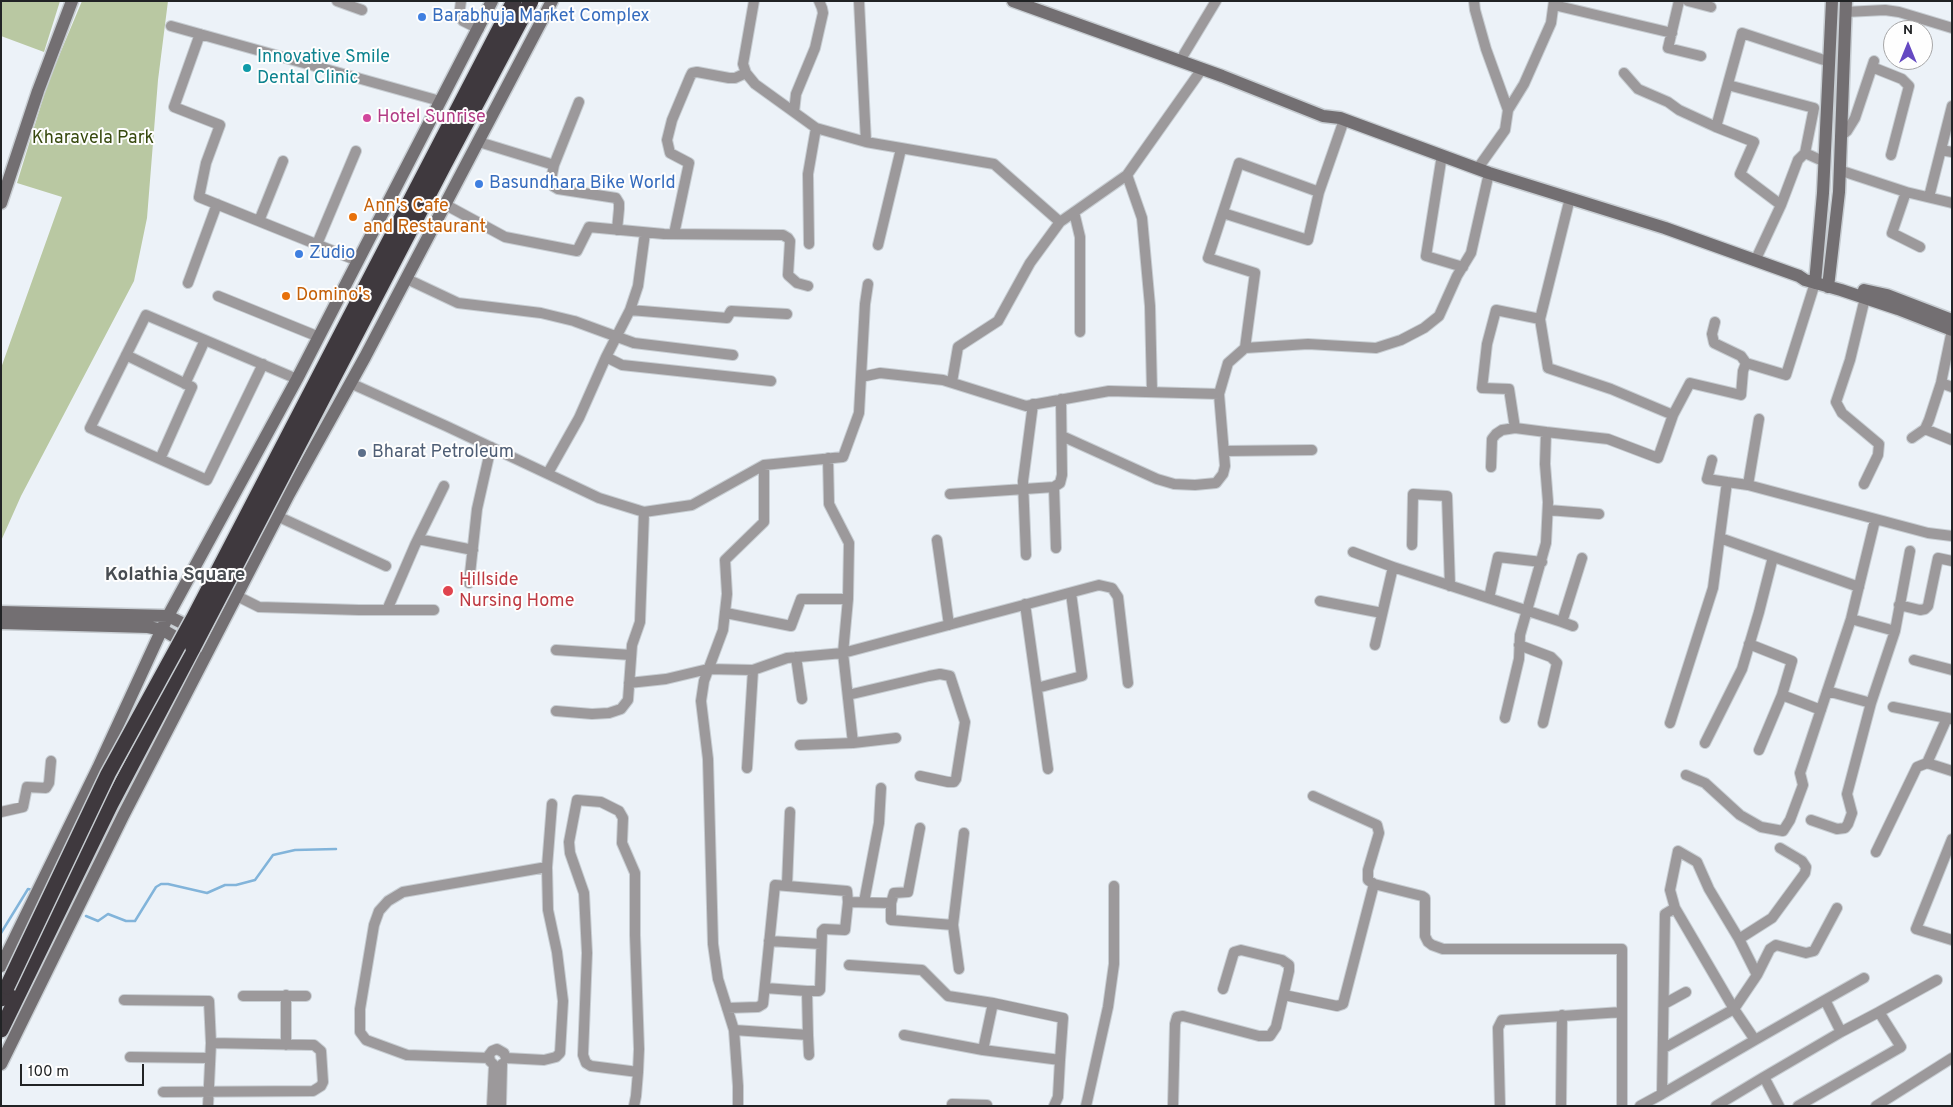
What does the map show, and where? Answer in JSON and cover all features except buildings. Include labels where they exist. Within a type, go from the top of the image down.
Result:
[{"type":"highway","points":[[5,1035],[9,993],[96,799],[301,413],[514,1]]},
{"type":"highway","points":[[9,993],[111,804],[438,175],[531,1]]},
{"type":"street","points":[[1,203],[6,174],[72,1]]},
{"type":"street","points":[[337,1],[362,10]]},
{"type":"street","points":[[461,1],[459,16],[479,29]]},
{"type":"street","points":[[1,966],[163,630],[168,616],[319,338],[492,1]]},
{"type":"street","points":[[1,1064],[5,1035],[123,816],[277,516],[446,205],[552,1]]},
{"type":"street","points":[[754,1],[742,64],[746,73],[755,84],[816,128],[866,142],[994,164],[1060,222]]},
{"type":"street","points":[[794,112],[796,94],[815,48],[823,13],[819,1]]},
{"type":"street","points":[[859,1],[866,142]]},
{"type":"street","points":[[1013,1],[1139,42],[1184,54],[1326,108],[1342,119]]},
{"type":"street","points":[[1037,1],[1139,42],[1202,70],[1323,116],[1342,119],[1484,171],[1665,228],[1799,276],[1887,295],[1952,320]]},
{"type":"street","points":[[1184,54],[1216,1]]},
{"type":"street","points":[[1474,1],[1486,49],[1508,110]]},
{"type":"street","points":[[1679,1],[1668,48],[1702,56]]},
{"type":"street","points":[[1688,1],[1710,7]]},
{"type":"street","points":[[1714,322],[1712,334],[1714,343],[1741,356],[1746,363],[1786,375],[1816,281],[1821,237],[1832,1]]},
{"type":"street","points":[[1062,436],[1157,480],[1174,484],[1210,485],[1216,483],[1223,474],[1224,452],[1219,394],[1228,363],[1245,348],[1308,344],[1376,348],[1401,340],[1424,328],[1439,316],[1470,253],[1484,171],[1504,130],[1508,110],[1528,76],[1551,23],[1554,3],[1672,33]]},
{"type":"street","points":[[1829,284],[1839,192],[1845,7],[1899,12],[1952,28]]},
{"type":"street","points":[[171,26],[440,100]]},
{"type":"street","points":[[1716,127],[1742,33],[1830,62]]},
{"type":"street","points":[[200,34],[174,107],[220,124],[206,163],[199,197],[358,261]]},
{"type":"street","points":[[1840,137],[1847,131],[1855,118],[1873,64],[1902,79],[1909,86],[1891,155]]},
{"type":"street","points":[[952,382],[958,346],[998,321],[1030,263],[1060,222],[1127,174],[1202,70]]},
{"type":"street","points":[[674,234],[689,163],[670,153],[667,140],[672,120],[690,77],[692,73],[697,72],[729,78],[746,73]]},
{"type":"street","points":[[1624,73],[1638,89],[1716,127],[1754,142],[1740,174],[1781,205]]},
{"type":"street","points":[[1728,84],[1814,108],[1805,153],[1798,160],[1781,205],[1755,261]]},
{"type":"street","points":[[579,102],[550,180],[553,186],[558,189],[616,198],[619,204],[617,230]]},
{"type":"street","points":[[1929,197],[1946,151],[1952,106]]},
{"type":"street","points":[[1223,213],[1308,240],[1319,192],[1342,119]]},
{"type":"street","points":[[808,244],[808,174],[816,128]]},
{"type":"street","points":[[479,142],[554,165]]},
{"type":"street","points":[[878,245],[901,148]]},
{"type":"street","points":[[317,244],[356,151]]},
{"type":"street","points":[[1805,153],[1825,162]]},
{"type":"street","points":[[1442,155],[1426,256],[1463,267]]},
{"type":"street","points":[[259,221],[283,161]]},
{"type":"street","points":[[1245,348],[1254,273],[1208,258],[1239,163],[1319,192]]},
{"type":"street","points":[[1840,170],[1906,192],[1952,203]]},
{"type":"street","points":[[1127,174],[1142,218],[1150,306],[1152,392]]},
{"type":"street","points":[[1906,192],[1892,233],[1920,247]]},
{"type":"street","points":[[1570,198],[1540,319],[1548,368],[1611,389],[1673,415]]},
{"type":"street","points":[[188,283],[217,204]]},
{"type":"street","points":[[446,205],[505,237],[577,251],[589,227],[674,234],[783,235],[790,241],[788,275],[797,283],[808,286]]},
{"type":"street","points":[[1074,212],[1080,237],[1080,332]]},
{"type":"street","points":[[548,473],[579,418],[606,357],[630,310],[638,286],[646,232]]},
{"type":"street","points":[[407,278],[458,303],[541,312],[574,321],[634,343],[733,355]]},
{"type":"street","points":[[350,383],[599,498],[644,512],[692,505],[764,465],[843,457],[859,413],[864,304],[868,284]]},
{"type":"street","points":[[1829,284],[1952,330],[1941,382],[1925,429],[1912,438]]},
{"type":"street","points":[[218,296],[319,338]]},
{"type":"street","points":[[1864,484],[1878,455],[1879,444],[1842,413],[1836,402],[1850,360],[1866,298]]},
{"type":"street","points":[[630,310],[727,318],[731,311],[786,314]]},
{"type":"street","points":[[1515,428],[1509,389],[1482,388],[1487,344],[1496,310],[1540,319]]},
{"type":"street","points":[[262,364],[207,480],[90,428],[146,315],[262,364],[297,379]]},
{"type":"street","points":[[185,384],[205,340]]},
{"type":"street","points":[[126,355],[192,387],[160,459]]},
{"type":"street","points":[[606,357],[622,365],[771,381]]},
{"type":"street","points":[[1491,467],[1492,439],[1502,430],[1515,428],[1608,439],[1658,458],[1673,415],[1690,383],[1741,395],[1743,371],[1746,363]]},
{"type":"street","points":[[861,377],[880,373],[952,382],[1026,406],[1109,390],[1219,394]]},
{"type":"street","points":[[1941,382],[1952,386]]},
{"type":"street","points":[[950,494],[1054,487],[1060,483],[1062,475],[1061,399]]},
{"type":"street","points":[[1026,554],[1023,481],[1032,404]]},
{"type":"street","points":[[1748,485],[1759,419]]},
{"type":"street","points":[[1925,429],[1952,440]]},
{"type":"street","points":[[1505,718],[1519,659],[1519,645],[1526,610],[1542,562],[1546,543],[1548,510],[1545,464],[1546,432]]},
{"type":"street","points":[[469,583],[480,494],[491,447]]},
{"type":"street","points":[[1224,452],[1312,450]]},
{"type":"street","points":[[828,458],[828,504],[849,543],[848,599],[843,653],[853,743]]},
{"type":"street","points":[[1712,460],[1707,479],[1748,485],[1874,520],[1928,533],[1952,536]]},
{"type":"street","points":[[738,1106],[734,1030],[718,979],[713,944],[706,736],[701,701],[704,681],[723,630],[726,613],[725,560],[764,522],[764,465]]},
{"type":"street","points":[[1670,723],[1713,588],[1727,482]]},
{"type":"street","points":[[388,610],[418,539],[444,486]]},
{"type":"street","points":[[1054,487],[1056,548]]},
{"type":"street","points":[[1412,544],[1413,494],[1448,496],[1450,586]]},
{"type":"street","points":[[1548,510],[1599,514]]},
{"type":"street","points":[[556,711],[592,714],[609,713],[621,709],[628,700],[632,645],[640,622],[644,512]]},
{"type":"street","points":[[277,516],[386,566]]},
{"type":"street","points":[[1686,775],[1705,783],[1716,791],[1740,815],[1761,827],[1783,831],[1790,820],[1803,785],[1800,773],[1851,619],[1874,520]]},
{"type":"street","points":[[1720,538],[1859,587]]},
{"type":"street","points":[[418,539],[473,550]]},
{"type":"street","points":[[937,540],[949,624]]},
{"type":"street","points":[[1811,820],[1837,829],[1845,828],[1848,824],[1852,808],[1847,794],[1871,703],[1895,631],[1910,551]]},
{"type":"street","points":[[1353,552],[1573,626]]},
{"type":"street","points":[[1489,598],[1498,557],[1542,562]]},
{"type":"street","points":[[1705,743],[1742,669],[1773,557]]},
{"type":"street","points":[[1562,622],[1582,558]]},
{"type":"street","points":[[1900,605],[1920,610],[1925,609],[1928,606],[1938,558],[1952,561]]},
{"type":"street","points":[[1375,645],[1394,567]]},
{"type":"street","points":[[629,683],[666,679],[708,669],[753,670],[787,658],[843,653],[1099,585],[1112,588],[1118,597],[1128,683]]},
{"type":"street","points":[[1037,688],[1082,676],[1071,593]]},
{"type":"street","points":[[237,596],[259,607],[434,610]]},
{"type":"street","points":[[726,613],[791,626],[801,599],[848,599]]},
{"type":"street","points":[[1320,601],[1382,613]]},
{"type":"street","points":[[1025,604],[1048,769]]},
{"type":"street","points":[[1,612],[168,616],[215,639]]},
{"type":"street","points":[[1851,619],[1895,631]]},
{"type":"street","points":[[1,623],[163,630],[206,655]]},
{"type":"street","points":[[1750,644],[1792,661],[1782,695],[1759,750]]},
{"type":"street","points":[[1519,645],[1551,658],[1556,663],[1543,723]]},
{"type":"street","points":[[556,650],[631,655]]},
{"type":"street","points":[[796,657],[802,699]]},
{"type":"street","points":[[1914,660],[1952,670]]},
{"type":"street","points":[[747,768],[753,670]]},
{"type":"street","points":[[848,695],[929,676],[940,674],[950,676],[965,722],[956,779],[954,782],[948,782],[920,776]]},
{"type":"street","points":[[1827,691],[1871,703]]},
{"type":"street","points":[[1782,695],[1821,710]]},
{"type":"street","points":[[1893,707],[1949,719],[1927,763]]},
{"type":"street","points":[[800,745],[853,743],[896,738]]},
{"type":"street","points":[[1,812],[23,807],[26,787],[46,788],[49,783],[51,761]]},
{"type":"street","points":[[1876,852],[1914,772],[1920,765],[1927,763],[1952,771]]},
{"type":"street","points":[[864,902],[879,823],[882,788]]},
{"type":"street","points":[[1313,796],[1377,825],[1379,833],[1368,880],[1374,884],[1425,898],[1425,936],[1432,945],[1444,949],[1622,949],[1622,1106]]},
{"type":"street","points":[[634,1106],[638,1072],[635,873],[622,843],[624,818],[619,811],[601,802],[576,800],[569,842],[570,853],[584,893],[587,953],[583,1055],[586,1063],[591,1066],[638,1072]]},
{"type":"street","points":[[547,867],[403,892],[388,901],[379,911],[374,925],[360,1010],[360,1032],[366,1040],[407,1055],[498,1061],[544,1060],[556,1057],[560,1052],[563,1001],[557,952],[548,910],[547,867],[552,804]]},
{"type":"street","points":[[787,886],[790,812]]},
{"type":"street","points":[[920,828],[908,892],[894,893],[891,903],[891,920],[953,925]]},
{"type":"street","points":[[959,968],[953,925],[964,833]]},
{"type":"street","points":[[1952,839],[1916,929],[1952,940]]},
{"type":"street","points":[[1739,939],[1772,918],[1803,877],[1806,870],[1802,860],[1780,848]]},
{"type":"street","points":[[1755,1040],[1734,1009],[1676,908],[1670,890],[1678,851],[1697,862],[1709,889],[1739,939],[1757,974]]},
{"type":"street","points":[[727,1008],[761,1006],[764,1001],[765,988],[769,940],[774,886],[776,884],[847,891],[848,902],[845,930],[823,929],[820,990],[765,988]]},
{"type":"street","points":[[1284,995],[1336,1006],[1343,1004],[1374,884]]},
{"type":"street","points":[[1086,1106],[1108,1007],[1114,964],[1114,886]]},
{"type":"street","points":[[848,902],[891,903]]},
{"type":"street","points":[[1662,1094],[1665,914],[1676,908]]},
{"type":"street","points":[[1664,1048],[1734,1009],[1770,950],[1776,945],[1806,953],[1814,951],[1837,908]]},
{"type":"street","points":[[769,940],[821,944]]},
{"type":"street","points":[[1173,1106],[1175,1024],[1177,1017],[1183,1016],[1259,1036],[1270,1036],[1276,1027],[1284,995],[1289,971],[1287,963],[1242,950],[1234,952],[1223,989]]},
{"type":"street","points":[[849,964],[922,970],[948,996],[994,1003],[1063,1018],[1058,1096],[1054,1106]]},
{"type":"street","points":[[1640,1106],[1864,978]]},
{"type":"street","points":[[1716,1106],[1841,1032],[1937,980]]},
{"type":"street","points":[[807,991],[809,1055]]},
{"type":"street","points":[[1664,1004],[1686,992]]},
{"type":"street","points":[[286,995],[286,1045]]},
{"type":"street","points":[[243,996],[306,996]]},
{"type":"street","points":[[124,1000],[209,1001],[210,1058],[208,1106]]},
{"type":"street","points":[[1825,1000],[1841,1032]]},
{"type":"street","points":[[983,1050],[994,1003]]},
{"type":"street","points":[[1500,1106],[1499,1022],[1504,1019],[1562,1014],[1622,1012]]},
{"type":"street","points":[[1798,1106],[1901,1048],[1879,1012]]},
{"type":"street","points":[[1561,1106],[1562,1014]]},
{"type":"street","points":[[734,1030],[808,1035]]},
{"type":"street","points":[[904,1035],[983,1050],[1060,1060]]},
{"type":"street","points":[[163,1092],[301,1092],[318,1089],[323,1082],[322,1055],[319,1047],[314,1045],[210,1043]]},
{"type":"street","points":[[130,1057],[210,1058]]},
{"type":"street","points":[[1876,1106],[1952,1058]]},
{"type":"street","points":[[497,1101],[498,1061]]},
{"type":"street","points":[[1764,1077],[1779,1106]]},
{"type":"street","points":[[952,1106],[952,1104],[987,1105]]},
{"type":"green space","points":[[1,1],[60,1],[44,52],[1,36]]},
{"type":"green space","name":"Kharavela Park","points":[[82,1],[168,1],[158,80],[147,218],[134,281],[21,496],[1,541],[1,368],[62,197],[17,183],[48,82]]},
{"type":"waterway","points":[[86,916],[98,921],[108,914],[126,921],[135,921],[156,887],[161,884],[207,893],[225,885],[236,885],[255,880],[273,855],[295,850],[336,849]]},
{"type":"waterway","points":[[1,933],[28,889],[33,890]]},
{"type":"place","name":"Barabhuja Market Complex","points":[[422,17]]},
{"type":"place","name":"Innovative Smile Dental Clinic","points":[[247,68]]},
{"type":"place","name":"Hotel Sunrise","points":[[367,118]]},
{"type":"place","name":"Basundhara Bike World","points":[[479,184]]},
{"type":"place","name":"Ann's Cafe and Restaurant","points":[[353,217]]},
{"type":"place","name":"Zudio","points":[[299,254]]},
{"type":"place","name":"Domino's","points":[[286,296]]},
{"type":"place","name":"Bharat Petroleum","points":[[362,453]]},
{"type":"place","name":"Hillside Nursing Home","points":[[448,591]]},
{"type":"district","name":"Kolathia Square","points":[[175,576]]}]
